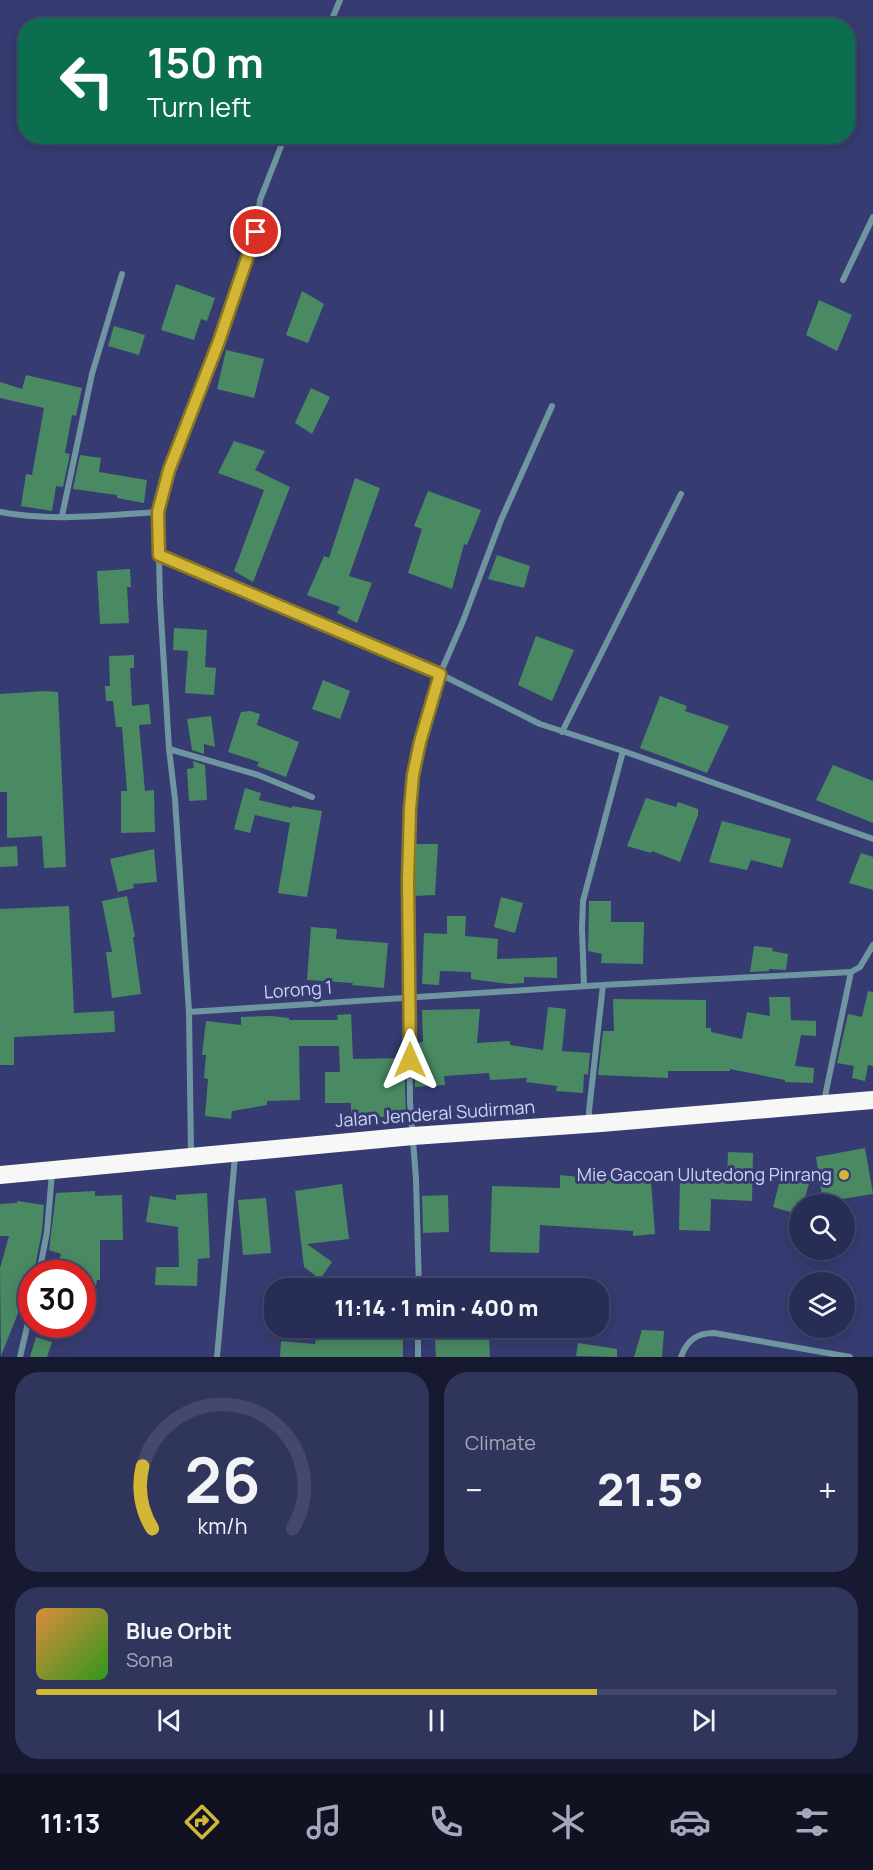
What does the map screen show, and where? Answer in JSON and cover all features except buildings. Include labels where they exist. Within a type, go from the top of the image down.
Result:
[{"type":"highway","name":"Jalan Jenderal Sudirman","points":[[0,1175],[413,1136],[873,1100]]},
{"type":"street","points":[[332,18],[340,0]]},
{"type":"street","points":[[192,1156],[189,1012],[175,799],[169,749],[158,512],[169,470],[219,341],[256,232],[260,200],[282,144]]},
{"type":"street","points":[[843,280],[873,217]]},
{"type":"street","points":[[62,516],[92,374],[122,274]]},
{"type":"street","points":[[418,1278],[416,1179],[410,1102],[408,880],[413,775],[440,674],[463,621],[501,520],[552,406]]},
{"type":"street","points":[[562,732],[681,494]]},
{"type":"street","points":[[0,512],[25,516],[62,516],[158,512]]},
{"type":"street","points":[[159,555],[440,674],[540,724],[624,751],[873,839]]},
{"type":"street","points":[[169,749],[258,775],[312,797]]},
{"type":"street","points":[[584,986],[583,901],[624,751]]},
{"type":"street","points":[[824,1104],[851,972],[860,968],[873,945]]},
{"type":"street","name":"Lorong 1","points":[[189,1012],[584,986],[851,972]]},
{"type":"street","points":[[589,1124],[603,985]]},
{"type":"street","points":[[218,1357],[235,1152]]},
{"type":"street","points":[[42,1260],[47,1232],[52,1171]]},
{"type":"street","points":[[681,1357],[695,1336],[702,1333],[714,1333],[850,1357]]},
{"type":"street","points":[[20,1357],[24,1338]]},
{"type":"street","points":[[418,1338],[418,1357]]},
{"type":"place","name":"Mie Gacoan Ulutedong Pinrang","points":[[844,1175]]},
{"type":"route","points":[[256,232],[219,341],[169,470],[158,512],[159,555],[440,674],[420,742],[413,775],[410,809],[408,880],[410,1060]]}]
